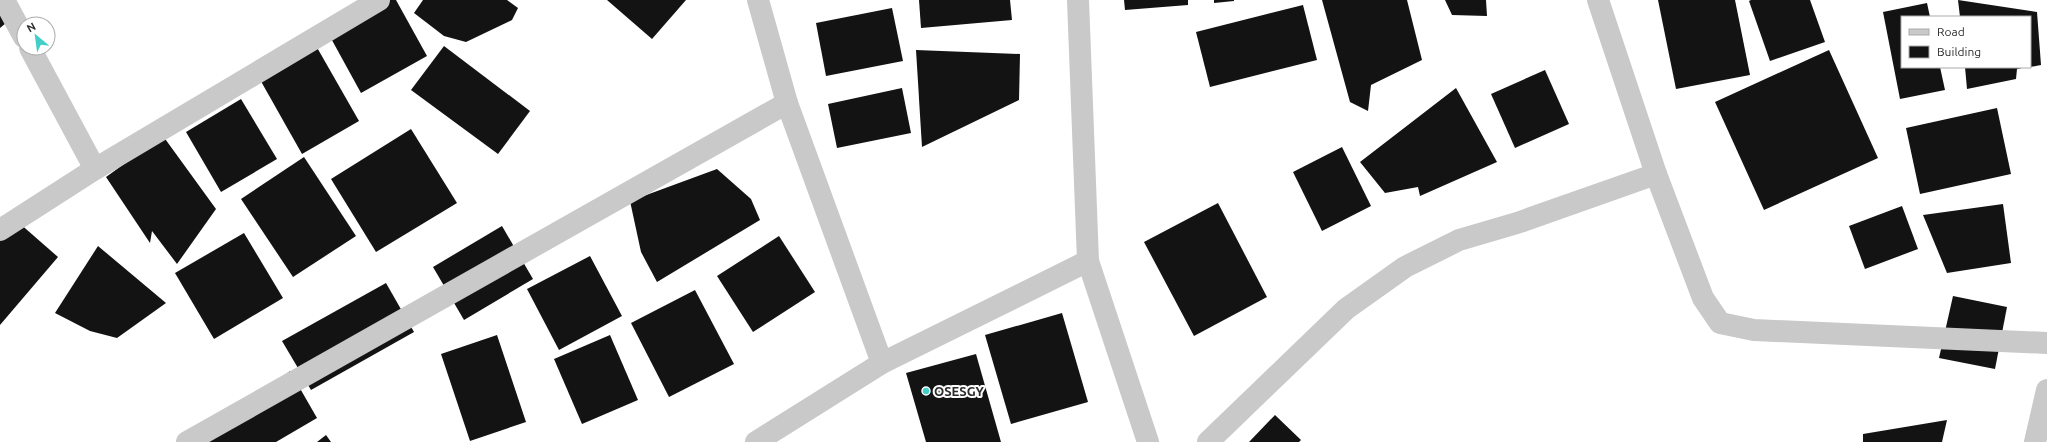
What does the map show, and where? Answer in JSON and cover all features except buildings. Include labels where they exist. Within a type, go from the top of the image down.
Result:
[{"type":"street","points":[[4,0],[16,23]]},
{"type":"street","points":[[0,230],[95,169],[379,0]]},
{"type":"street","points":[[758,0],[787,103],[882,363]]},
{"type":"street","points":[[1078,0],[1088,261],[1148,442]]},
{"type":"street","points":[[1598,0],[1656,174],[1703,298],[1720,323],[1754,330],[2047,343]]},
{"type":"street","points":[[34,56],[95,169]]},
{"type":"street","points":[[187,442],[787,103]]},
{"type":"street","points":[[1208,442],[1346,309],[1405,267],[1459,240],[1517,223],[1656,174]]},
{"type":"street","points":[[756,442],[882,363],[1088,261]]},
{"type":"street","points":[[2035,442],[2047,390]]},
{"type":"place","name":"OSESGY","points":[[926,391]]}]
